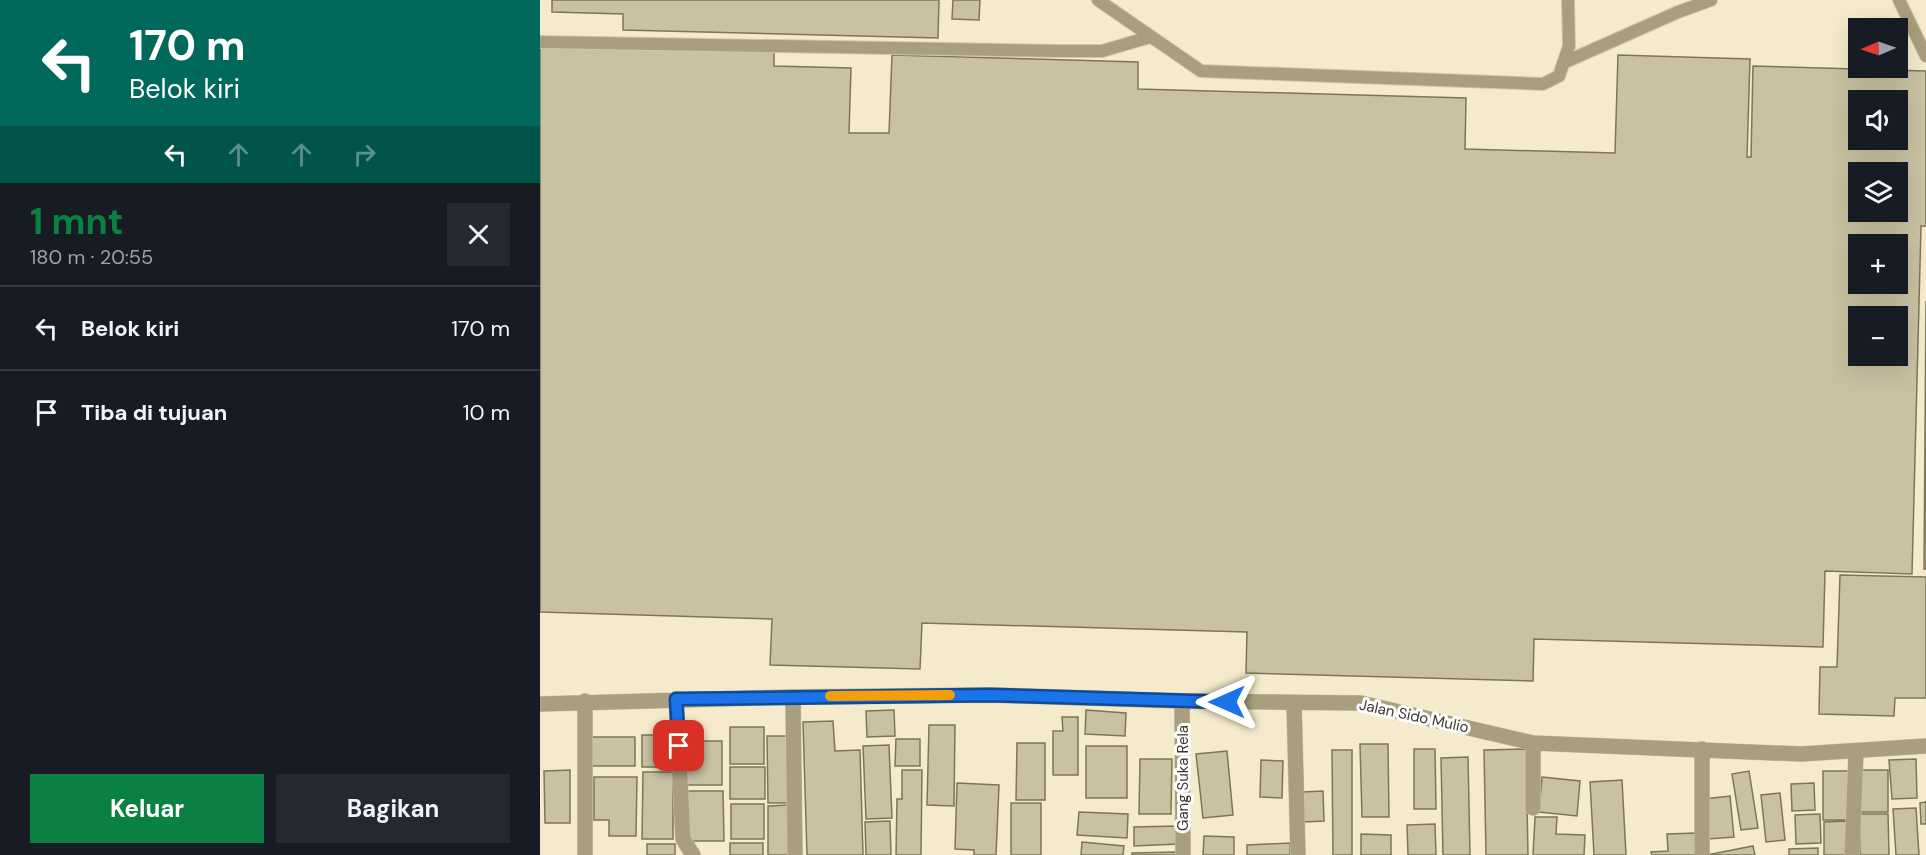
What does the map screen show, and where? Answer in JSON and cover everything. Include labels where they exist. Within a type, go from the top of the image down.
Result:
[{"type":"street","name":"Jalan Sido Mulio","points":[[540,704],[793,696],[990,695],[1182,701],[1360,703],[1533,743],[1801,754],[1926,746]]},
{"type":"street","points":[[793,696],[795,855]]},
{"type":"street","points":[[676,699],[683,838],[693,855]]},
{"type":"street","points":[[585,701],[585,855]]},
{"type":"street","name":"Gang Suka Rela","points":[[1182,701],[1183,855]]},
{"type":"street","points":[[1294,703],[1298,855]]},
{"type":"street","points":[[1533,743],[1533,808]]},
{"type":"street","points":[[1702,749],[1702,855]]},
{"type":"street","points":[[1852,855],[1856,752]]},
{"type":"lane","points":[[1098,0],[1201,71],[1543,84],[1559,76],[1569,46],[1568,0]]},
{"type":"lane","points":[[1563,63],[1678,12],[1711,0]]},
{"type":"lane","points":[[1899,0],[1926,57]]},
{"type":"lane","points":[[540,42],[1102,51],[1150,38]]},
{"type":"building","points":[[552,0],[939,0],[938,38],[623,30],[623,14],[552,12]]},
{"type":"building","points":[[953,0],[980,0],[979,20],[952,19]]},
{"type":"building","points":[[540,45],[774,52],[774,66],[851,68],[849,133],[889,133],[892,55],[1138,62],[1138,89],[1466,98],[1465,149],[1615,153],[1618,55],[1750,59],[1747,157],[1751,157],[1753,66],[1848,69],[1848,78],[1908,78],[1908,70],[1926,71],[1926,226],[1921,226],[1912,574],[1825,571],[1823,647],[1534,639],[1533,681],[1246,673],[1247,632],[922,623],[920,669],[770,665],[772,619],[540,612]]},
{"type":"building","points":[[1926,301],[1926,569],[1924,569]]},
{"type":"building","points":[[1840,575],[1926,577],[1926,698],[1895,698],[1894,716],[1819,714],[1820,667],[1837,667]]},
{"type":"building","points":[[894,710],[895,736],[867,737],[866,711]]},
{"type":"building","points":[[1086,710],[1126,713],[1125,736],[1085,734]]},
{"type":"building","points":[[1062,717],[1078,717],[1078,775],[1053,775],[1053,731],[1063,731]]},
{"type":"building","points":[[833,721],[835,751],[860,750],[863,855],[807,855],[803,722]]},
{"type":"building","points":[[929,725],[955,725],[954,806],[927,805]]},
{"type":"building","points":[[730,727],[764,727],[764,764],[730,764]]},
{"type":"building","points":[[642,735],[670,735],[670,767],[642,767]]},
{"type":"building","points":[[767,736],[790,736],[790,803],[768,803]]},
{"type":"building","points":[[592,737],[635,737],[635,766],[592,766]]},
{"type":"building","points":[[896,739],[920,739],[920,766],[895,766]]},
{"type":"building","points":[[686,741],[722,741],[722,785],[686,785]]},
{"type":"building","points":[[1017,743],[1045,743],[1045,800],[1016,800]]},
{"type":"building","points":[[1360,744],[1388,744],[1389,817],[1362,817]]},
{"type":"building","points":[[889,745],[892,818],[866,819],[863,746]]},
{"type":"building","points":[[1086,746],[1127,746],[1127,798],[1086,798]]},
{"type":"building","points":[[1414,749],[1435,749],[1436,809],[1414,809]]},
{"type":"building","points":[[1526,749],[1528,855],[1486,855],[1484,750]]},
{"type":"building","points":[[1332,750],[1352,750],[1352,855],[1333,855]]},
{"type":"building","points":[[1227,751],[1233,815],[1203,818],[1196,754]]},
{"type":"building","points":[[1468,757],[1470,855],[1443,855],[1441,758]]},
{"type":"building","points":[[1140,759],[1172,759],[1171,814],[1139,814]]},
{"type":"building","points":[[1916,759],[1917,798],[1892,799],[1889,760]]},
{"type":"building","points":[[1261,760],[1283,761],[1282,798],[1260,797]]},
{"type":"building","points":[[730,767],[765,767],[765,799],[730,799]]},
{"type":"building","points":[[570,770],[570,823],[545,823],[544,771]]},
{"type":"building","points":[[902,770],[922,770],[921,855],[896,855],[897,799],[902,799]]},
{"type":"building","points":[[1859,770],[1888,770],[1888,812],[1859,812]]},
{"type":"building","points":[[1749,771],[1758,828],[1741,830],[1732,774]]},
{"type":"building","points":[[1823,771],[1850,771],[1850,820],[1823,820]]},
{"type":"building","points":[[643,772],[673,772],[673,839],[642,839]]},
{"type":"building","points":[[594,777],[637,777],[636,836],[609,836],[609,820],[594,820]]},
{"type":"building","points":[[1542,777],[1580,781],[1577,816],[1539,812]]},
{"type":"building","points":[[1622,780],[1626,855],[1594,855],[1590,782]]},
{"type":"building","points":[[957,783],[999,785],[996,855],[974,855],[974,850],[955,849]]},
{"type":"building","points":[[1814,783],[1815,810],[1792,811],[1791,784]]},
{"type":"building","points":[[687,791],[723,791],[724,841],[687,841]]},
{"type":"building","points":[[1323,791],[1324,821],[1304,822],[1303,792]]},
{"type":"building","points":[[1780,793],[1785,840],[1766,842],[1761,795]]},
{"type":"building","points":[[1730,796],[1734,837],[1708,839],[1704,799]]},
{"type":"building","points":[[1926,802],[1926,824],[1921,824],[1920,803]]},
{"type":"building","points":[[1011,803],[1041,803],[1041,855],[1011,855]]},
{"type":"building","points":[[731,804],[764,804],[764,839],[731,839]]},
{"type":"building","points":[[790,805],[791,855],[768,855],[768,806]]},
{"type":"building","points":[[1916,808],[1919,855],[1896,855],[1893,809]]},
{"type":"building","points":[[1079,812],[1128,814],[1127,838],[1077,835]]},
{"type":"building","points":[[1820,814],[1821,843],[1796,844],[1795,815]]},
{"type":"building","points":[[1860,814],[1888,814],[1889,855],[1860,855]]},
{"type":"building","points":[[1535,817],[1557,817],[1556,834],[1585,835],[1584,855],[1533,855]]},
{"type":"building","points":[[890,821],[891,855],[866,855],[865,822]]},
{"type":"building","points":[[1848,821],[1848,855],[1824,855],[1824,822]]},
{"type":"building","points":[[1435,824],[1436,855],[1408,855],[1407,825]]},
{"type":"building","points":[[1177,826],[1178,844],[1134,846],[1134,827]]},
{"type":"building","points":[[1696,833],[1698,855],[1652,855],[1651,852],[1668,851],[1667,834]]},
{"type":"building","points":[[1361,834],[1391,835],[1391,855],[1361,855]]},
{"type":"building","points":[[1204,836],[1234,837],[1234,855],[1203,855]]},
{"type":"building","points":[[1082,842],[1124,846],[1123,855],[1081,855]]},
{"type":"building","points":[[730,843],[763,843],[763,855],[730,855]]},
{"type":"building","points":[[1290,843],[1290,855],[1247,855],[1247,845]]},
{"type":"building","points":[[647,844],[675,844],[675,855],[647,855]]},
{"type":"building","points":[[1753,846],[1755,855],[1707,855]]},
{"type":"building","points":[[1818,848],[1818,855],[1789,855],[1789,849]]},
{"type":"building","points":[[1177,852],[1177,855],[1132,855],[1132,853]]},
{"type":"slow traffic","points":[[830,696],[950,695]]},
{"type":"route","points":[[679,746],[676,699],[990,695],[1227,702]]}]
